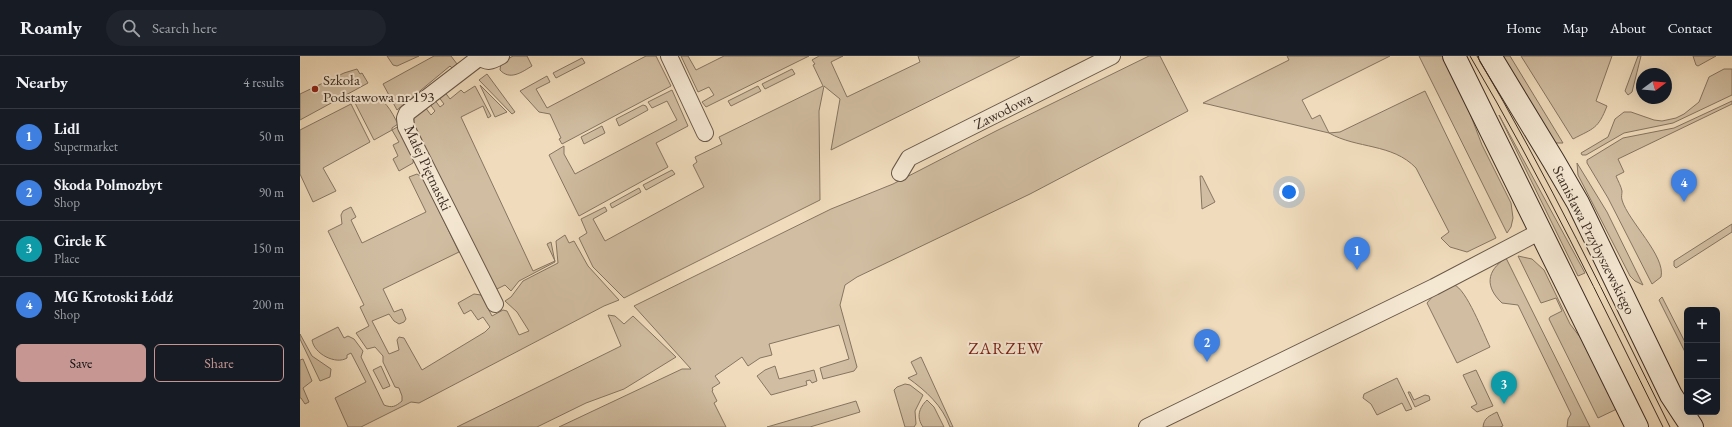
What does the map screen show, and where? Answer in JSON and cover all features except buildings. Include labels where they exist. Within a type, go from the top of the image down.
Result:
[{"type":"main road","points":[[1454,56],[1637,427]]},
{"type":"main road","name":"Stanisława Przybyszewskiego","points":[[1490,56],[1578,203],[1686,425]]},
{"type":"street","points":[[480,57],[488,62],[501,56]]},
{"type":"street","points":[[669,56],[705,133]]},
{"type":"street","name":"Zawodowa","points":[[900,173],[909,158],[1112,56]]},
{"type":"street","name":"Małej Piętnastki","points":[[480,57],[407,113],[404,118],[406,127],[495,304]]},
{"type":"street","points":[[1147,427],[1434,287],[1540,231]]},
{"type":"shaded area","points":[[387,56],[419,56],[397,66],[393,65]]},
{"type":"shaded area","points":[[434,56],[451,56],[457,64],[452,68],[450,66],[397,110],[383,84]]},
{"type":"shaded area","points":[[513,56],[527,56],[532,66],[524,71],[512,75],[504,73],[500,70],[501,63]]},
{"type":"shaded area","points":[[646,56],[656,56],[671,86],[562,144],[559,139],[561,138],[550,114],[539,112],[520,91],[547,76],[550,82],[536,89],[547,108]]},
{"type":"shaded area","points":[[681,56],[688,56],[696,70],[724,56],[809,56],[706,107],[702,102],[714,95],[709,87],[698,92]]},
{"type":"shaded area","points":[[819,56],[843,56],[831,62],[847,97],[920,62],[918,56],[1020,56],[831,150],[840,99],[824,86],[819,111],[820,200],[624,298],[593,267],[579,238],[587,233],[581,219],[605,207],[607,211],[593,219],[605,241],[704,187],[693,165],[697,162],[695,157],[722,144],[719,137],[823,86],[813,65],[815,64],[812,60]]},
{"type":"shaded area","points":[[1149,56],[1160,56],[1188,111],[1030,194],[857,277],[845,285],[840,305],[857,367],[854,371],[823,379],[820,368],[849,359],[839,325],[769,344],[772,355],[760,358],[748,366],[742,357],[715,376],[720,383],[712,388],[717,401],[714,403],[726,427],[559,427],[682,369],[691,369],[634,306],[831,209],[893,184],[996,131]]},
{"type":"shaded area","points":[[1287,56],[1390,56],[1302,100],[1312,119],[1320,115],[1329,133],[1203,103],[1289,60]]},
{"type":"shaded area","points":[[1419,56],[1444,56],[1461,90],[1482,145],[1511,203],[1513,218],[1511,227],[1507,233]]},
{"type":"shaded area","points":[[1500,56],[1510,56],[1563,143],[1555,143]]},
{"type":"shaded area","points":[[1521,56],[1612,56],[1596,101],[1607,106],[1598,124],[1591,130],[1573,139]]},
{"type":"shaded area","points":[[1638,56],[1641,56],[1638,68],[1636,68],[1636,76],[1632,92],[1628,95],[1625,91]]},
{"type":"shaded area","points":[[1693,56],[1716,56],[1698,66],[1696,65]]},
{"type":"shaded area","points":[[582,58],[585,63],[556,78],[553,73]]},
{"type":"shaded area","points":[[357,69],[360,74],[362,73],[368,83],[300,120],[300,94],[344,73]]},
{"type":"shaded area","points":[[792,69],[795,74],[765,89],[762,84]]},
{"type":"shaded area","points":[[1724,69],[1732,69],[1732,95],[1673,123],[1624,133],[1586,155],[1582,155],[1581,153],[1608,137],[1615,119],[1624,112],[1631,112],[1654,120],[1662,121],[1676,118],[1684,114],[1699,102],[1709,77]]},
{"type":"shaded area","points":[[487,74],[515,112],[512,114],[479,80]]},
{"type":"shaded area","points":[[480,85],[507,112],[495,117]]},
{"type":"shaded area","points":[[475,86],[491,116],[488,118],[483,106],[461,117],[533,271],[555,261],[519,281],[511,291],[505,285],[495,290],[414,127],[414,117],[425,107],[431,115],[435,111],[429,103],[434,99],[440,107],[444,104],[438,96],[444,91],[450,99],[461,90],[464,93]]},
{"type":"shaded area","points":[[758,86],[761,91],[731,106],[728,101]]},
{"type":"shaded area","points":[[672,90],[688,126],[656,143],[668,167],[579,216],[549,155],[564,146],[564,154],[575,174],[677,120],[667,101],[652,108],[648,102]]},
{"type":"shaded area","points":[[1425,91],[1496,238],[1467,252],[1450,247],[1441,238],[1449,232],[1416,168],[1407,160],[1396,154],[1351,142],[1329,133],[1340,132]]},
{"type":"shaded area","points":[[368,95],[374,96],[387,105],[398,124],[392,128],[392,130],[374,140],[354,101]]},
{"type":"shaded area","points":[[1732,101],[1732,104],[1618,159],[1624,172],[1616,176],[1622,189],[1622,200],[1631,218],[1658,259],[1661,269],[1661,277],[1652,284],[1608,198],[1587,163],[1587,160],[1623,138],[1674,128]]},
{"type":"shaded area","points":[[351,104],[370,142],[323,168],[336,191],[313,202],[300,174],[300,130]]},
{"type":"shaded area","points":[[643,105],[646,106],[648,110],[619,126],[616,119]]},
{"type":"shaded area","points":[[1499,115],[1585,273],[1578,276]]},
{"type":"shaded area","points":[[399,126],[414,156],[413,163],[399,171],[393,159],[398,156],[393,145],[399,142],[392,130]]},
{"type":"shaded area","points":[[602,126],[605,133],[584,144],[581,137]]},
{"type":"shaded area","points":[[1577,163],[1607,212],[1643,285],[1635,281],[1630,276],[1578,175]]},
{"type":"shaded area","points":[[672,170],[675,174],[646,190],[643,185]]},
{"type":"shaded area","points":[[417,174],[423,178],[459,252],[383,289],[394,312],[402,309],[406,319],[404,322],[399,324],[394,321],[389,314],[372,321],[389,354],[399,350],[397,340],[399,337],[404,338],[422,370],[485,332],[490,327],[483,317],[478,320],[471,310],[464,314],[458,303],[474,294],[481,295],[492,316],[503,310],[507,311],[519,335],[529,331],[517,312],[505,301],[511,297],[523,281],[558,263],[556,241],[565,235],[569,243],[574,241],[588,266],[619,300],[604,306],[419,403],[411,402],[361,427],[348,427],[335,398],[366,382],[351,353],[347,355],[347,358],[342,360],[326,357],[317,350],[312,340],[338,327],[344,338],[348,336],[354,339],[363,351],[361,357],[384,405],[391,407],[395,406],[402,401],[402,396],[399,388],[395,387],[383,362],[383,356],[375,347],[367,349],[356,333],[369,326],[360,307],[364,305],[328,231],[342,224],[341,215],[343,211],[351,207],[356,217],[351,220],[362,243],[426,212],[409,177]]},
{"type":"shaded area","points":[[1200,176],[1202,176],[1215,202],[1202,209]]},
{"type":"shaded area","points":[[639,188],[641,192],[612,208],[610,204]]},
{"type":"shaded area","points":[[1732,224],[1732,232],[1676,268],[1674,266],[1674,261]]},
{"type":"shaded area","points":[[551,242],[555,260],[547,244]]},
{"type":"shaded area","points":[[1518,256],[1532,259],[1544,270],[1570,324],[1589,349],[1619,408],[1598,418],[1549,319],[1562,311],[1556,298],[1541,303]]},
{"type":"shaded area","points":[[1506,258],[1590,427],[1567,427],[1568,419],[1571,414],[1518,305],[1502,303],[1493,291],[1490,279],[1491,274],[1499,263]]},
{"type":"shaded area","points":[[1454,285],[1464,294],[1490,347],[1457,363],[1427,303],[1433,296]]},
{"type":"shaded area","points":[[1662,297],[1684,340],[1684,350],[1659,300]]},
{"type":"shaded area","points":[[608,315],[615,316],[624,324],[633,316],[676,357],[624,389],[586,403],[537,427],[457,427],[621,346]]},
{"type":"shaded area","points":[[300,334],[312,356],[331,369],[330,377],[320,381],[300,339]]},
{"type":"shaded area","points":[[921,357],[953,427],[950,427],[943,412],[933,399],[908,378],[917,374],[911,362]]},
{"type":"shaded area","points":[[303,359],[312,381],[303,388],[309,402],[305,404],[300,398],[300,360]]},
{"type":"shaded area","points":[[381,366],[390,386],[383,389],[373,370]]},
{"type":"shaded area","points":[[775,366],[779,379],[814,370],[817,381],[812,383],[810,380],[806,381],[807,385],[771,395],[757,376],[765,370]]},
{"type":"shaded area","points":[[1476,370],[1493,406],[1477,412],[1471,407],[1477,404],[1463,375]]},
{"type":"shaded area","points":[[1397,378],[1412,409],[1406,411],[1402,403],[1377,415],[1371,404],[1363,398],[1364,394]]},
{"type":"shaded area","points":[[905,384],[910,385],[923,395],[915,411],[916,424],[914,427],[905,427],[894,390]]},
{"type":"shaded area","points":[[1408,392],[1410,392],[1414,400],[1425,395],[1429,396],[1430,400],[1415,407]]},
{"type":"shaded area","points":[[927,400],[934,407],[944,427],[923,427],[919,413],[920,409]]},
{"type":"shaded area","points":[[856,401],[860,412],[810,427],[767,427]]},
{"type":"shaded area","points":[[1497,412],[1503,426],[1483,427],[1486,419]]},
{"type":"tram line","points":[[1470,56],[1546,193],[1663,427]]},
{"type":"tram line","points":[[1477,56],[1553,193],[1670,427]]},
{"type":"place","name":"Szkoła Podstawowa nr 193","points":[[315,89]]},
{"type":"place","name":"MG Krotoski Łódź","points":[[1684,202]]},
{"type":"place","name":"Lidl","points":[[1357,270]]},
{"type":"place","name":"Skoda Polmozbyt","points":[[1207,362]]},
{"type":"place","name":"Circle K","points":[[1504,404]]},
{"type":"district","name":"ZARZEW","points":[[1006,348]]}]
